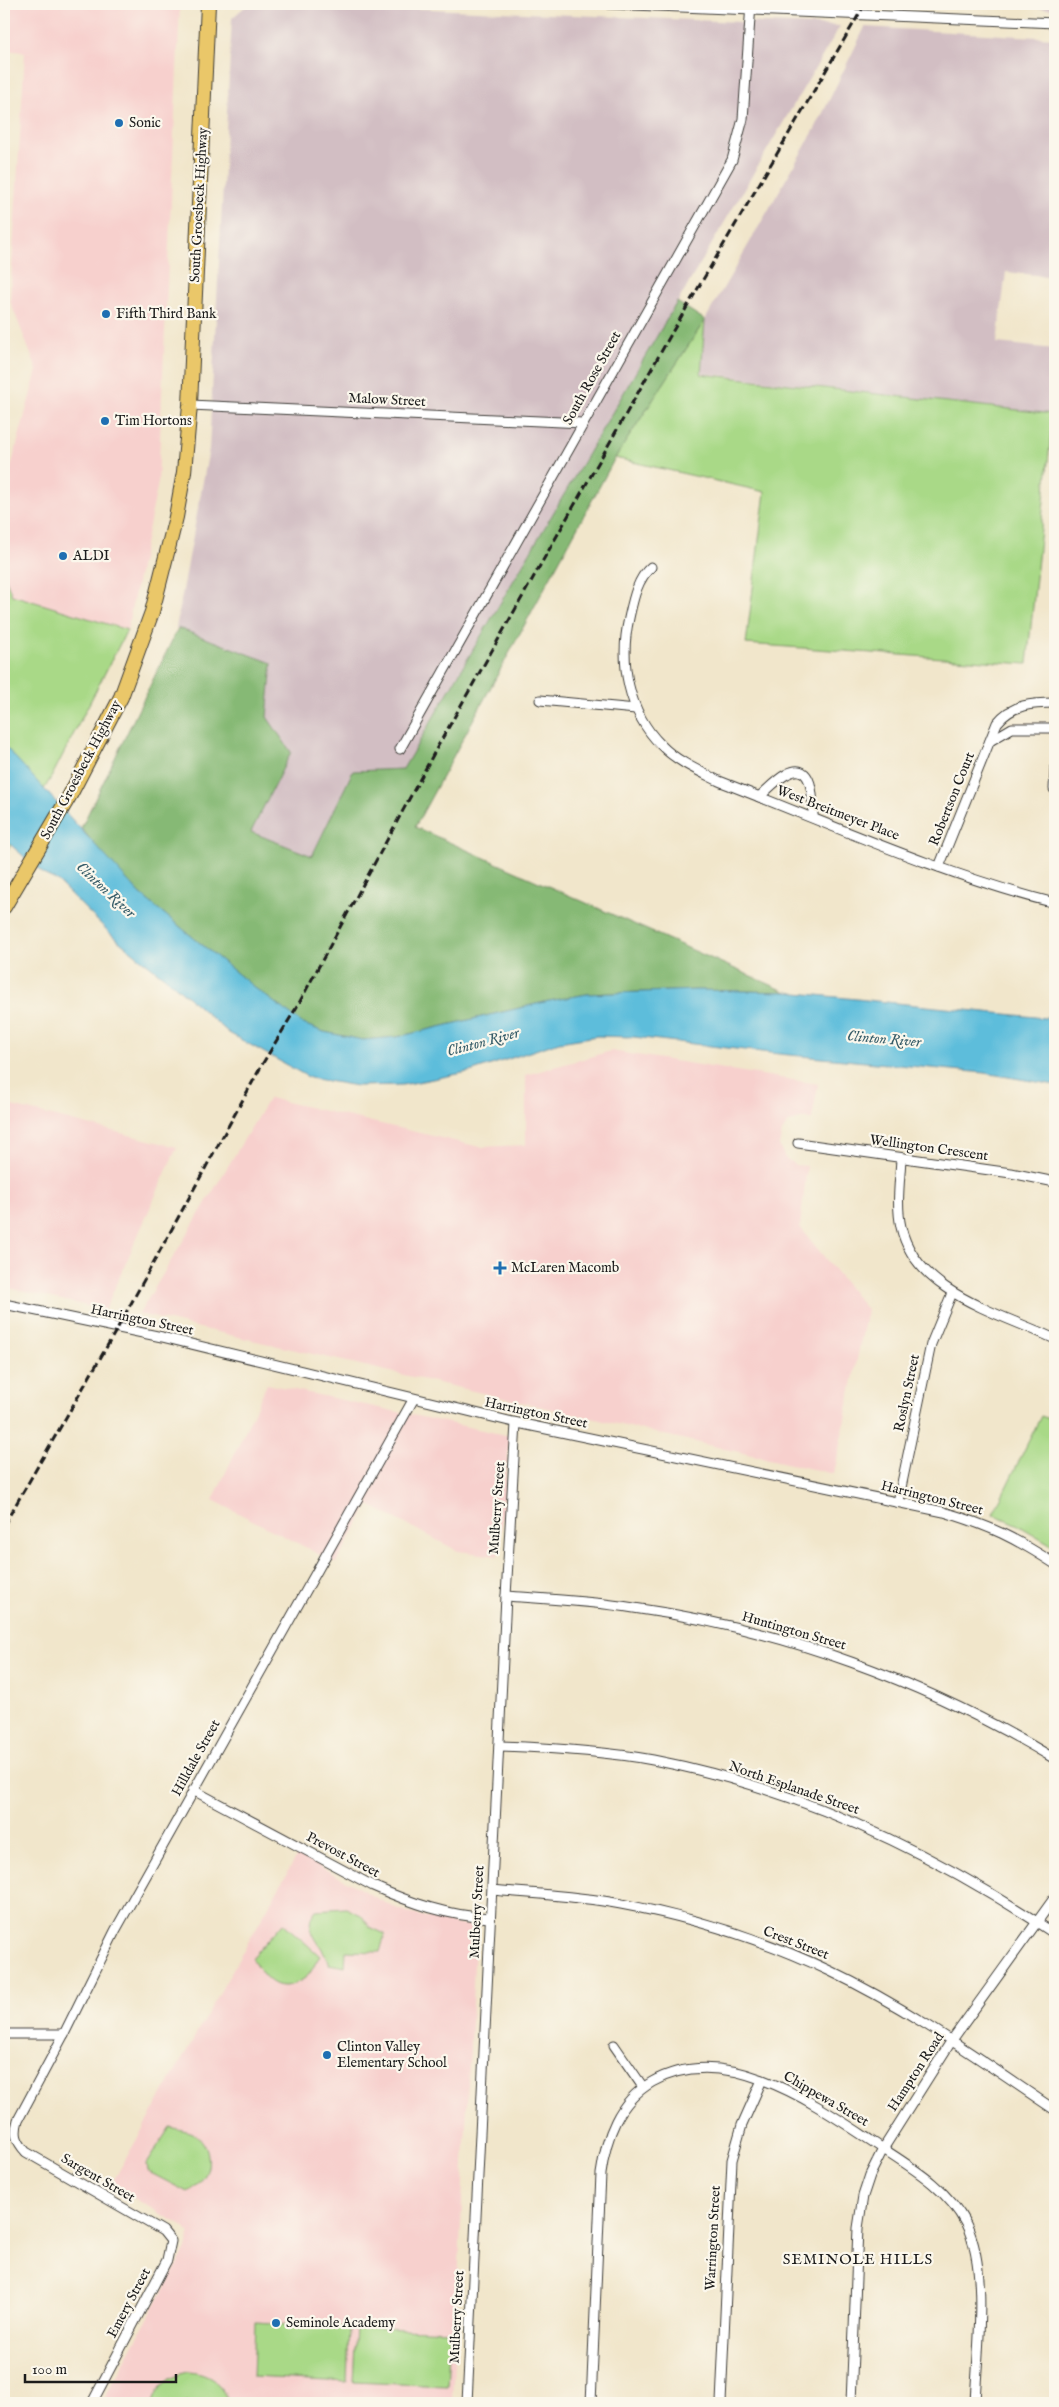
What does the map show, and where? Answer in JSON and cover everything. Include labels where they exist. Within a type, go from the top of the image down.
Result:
[{"type":"main road","name":"South Groesbeck Highway","points":[[4,907],[70,795],[121,697],[152,612],[176,517],[184,472],[190,405],[208,4]]},
{"type":"street","points":[[609,4],[751,6],[1055,23]]},
{"type":"street","name":"South Rose Street","points":[[400,748],[732,160],[737,147],[744,111],[751,6]]},
{"type":"street","name":"Malow Street","points":[[190,405],[583,423]]},
{"type":"street","name":"West Breitmeyer Place","points":[[651,567],[644,573],[637,588],[626,639],[626,674],[636,709],[649,731],[661,746],[676,757],[719,781],[759,797],[939,867],[994,886],[1055,903]]},
{"type":"street","points":[[540,700],[636,709]]},
{"type":"street","name":"Robertson Court","points":[[939,867],[997,723],[1011,710],[1024,704],[1055,703]]},
{"type":"street","name":"Robertson Court","points":[[990,741],[1012,728],[1055,728]]},
{"type":"street","points":[[1054,789],[1055,768]]},
{"type":"street","points":[[759,797],[787,773],[800,772],[805,774],[810,781],[813,817]]},
{"type":"street","name":"Wellington Crescent","points":[[798,1142],[1011,1173],[1055,1182]]},
{"type":"street","points":[[901,1158],[900,1217],[906,1241],[926,1271],[952,1293],[1055,1339]]},
{"type":"street","name":"Roslyn Street","points":[[898,1502],[932,1344],[942,1313],[952,1293]]},
{"type":"street","name":"Harrington Street","points":[[4,1304],[162,1337],[413,1400],[516,1423],[944,1512],[988,1526],[1017,1539],[1055,1564]]},
{"type":"street","name":"Hilldale Street","points":[[15,2136],[18,2120],[64,2034],[115,1931],[413,1400]]},
{"type":"street","name":"Mulberry Street","points":[[467,2403],[490,1918],[493,1890],[498,1746],[516,1423]]},
{"type":"street","name":"Huntington Street","points":[[506,1596],[603,1603],[644,1609],[715,1623],[796,1644],[858,1664],[940,1698],[994,1724],[1055,1759]]},
{"type":"street","name":"North Esplanade Street","points":[[498,1746],[588,1752],[652,1760],[718,1776],[765,1791],[833,1814],[912,1849],[954,1871],[1055,1934]]},
{"type":"street","name":"Prevost Street","points":[[193,1790],[373,1886],[403,1900],[449,1913],[490,1918]]},
{"type":"street","name":"Crest Street","points":[[493,1890],[575,1897],[621,1904],[733,1933],[830,1971],[952,2040],[1055,2110]]},
{"type":"street","name":"Hampton Road","points":[[851,2403],[858,2228],[868,2182],[883,2149],[952,2040],[1055,1897]]},
{"type":"street","points":[[4,2034],[64,2034]]},
{"type":"street","points":[[614,2045],[643,2088]]},
{"type":"street","name":"Chippewa Street","points":[[591,2403],[601,2174],[604,2148],[618,2116],[643,2088],[668,2074],[693,2068],[724,2070],[762,2080],[813,2105],[922,2174],[957,2209],[970,2233],[977,2259],[979,2279],[975,2403]]},
{"type":"street","name":"Warrington Street","points":[[721,2403],[732,2160],[742,2125],[762,2080]]},
{"type":"street","name":"Sargent Street","points":[[15,2136],[26,2152],[163,2231],[171,2241]]},
{"type":"street","name":"Emery Street","points":[[92,2403],[167,2260],[171,2241]]},
{"type":"shaded area","points":[[4,4],[180,4],[158,483],[127,630],[12,595],[4,575],[4,493],[37,370],[10,301],[25,52],[4,50]]},
{"type":"shaded area","points":[[248,4],[310,4],[840,26],[403,769],[353,771],[312,856],[251,832],[291,752],[267,717],[272,663],[176,628],[209,449],[232,18]]},
{"type":"shaded area","points":[[946,4],[1055,4],[1055,9]]},
{"type":"shaded area","points":[[865,27],[1055,38],[1055,277],[1006,272],[997,343],[1055,349],[1053,414],[701,373],[705,320],[815,129]]},
{"type":"shaded area","name":"McLaren Macomb","points":[[611,1051],[818,1084],[812,1119],[800,1119],[788,1123],[782,1132],[779,1145],[785,1158],[795,1165],[807,1166],[800,1227],[867,1310],[834,1474],[139,1314],[269,1098],[480,1147],[526,1145],[526,1075]]},
{"type":"shaded area","points":[[4,1104],[177,1147],[105,1310],[4,1287]]},
{"type":"shaded area","points":[[267,1384],[510,1436],[498,1556],[458,1551],[369,1505],[336,1563],[213,1500]]},
{"type":"shaded area","name":"Clinton Valley Elementary School","points":[[298,1854],[391,1906],[413,1914],[461,1925],[476,1925],[452,2403],[102,2403],[188,2245],[189,2234],[184,2227],[111,2185]]},
{"type":"green space","points":[[677,302],[705,320],[615,458],[415,827],[787,992],[697,990],[587,994],[549,1001],[397,1037],[363,1040],[324,1032],[303,1024],[255,988],[140,894],[104,856],[81,828],[178,628],[272,663],[267,717],[291,752],[251,832],[312,856],[353,771],[403,769]]},
{"type":"green space","points":[[705,320],[701,374],[1053,414],[1027,664],[746,644],[765,492],[615,458]]},
{"type":"green space","points":[[4,575],[12,595],[127,630],[52,776],[4,856]]},
{"type":"green space","points":[[1041,1416],[1055,1421],[1055,1547],[1018,1525],[993,1514]]},
{"type":"green space","points":[[346,1908],[361,1915],[370,1927],[385,1934],[380,1952],[346,1951],[345,1967],[329,1964],[310,1924],[316,1910]]},
{"type":"green space","points":[[283,1923],[320,1956],[307,1976],[287,1986],[274,1984],[269,1980],[252,1958]]},
{"type":"green space","points":[[170,2127],[187,2131],[197,2136],[201,2139],[208,2154],[208,2165],[205,2175],[189,2193],[147,2171],[146,2164]]},
{"type":"green space","points":[[255,2322],[349,2327],[347,2382],[253,2377]]},
{"type":"green space","points":[[356,2327],[450,2331],[447,2386],[353,2382]]},
{"type":"green space","points":[[187,2372],[202,2374],[214,2380],[223,2390],[229,2403],[153,2403],[165,2383],[175,2376]]},
{"type":"water","name":"Clinton River","points":[[4,745],[140,894],[255,988],[303,1024],[324,1032],[363,1040],[397,1037],[549,1001],[587,994],[697,990],[787,992],[1055,1019],[1055,1085],[985,1073],[779,1054],[634,1037],[597,1036],[559,1042],[473,1071],[402,1085],[357,1086],[310,1078],[229,1033],[173,984],[116,939],[56,880],[45,875],[4,839]]},
{"type":"railway","points":[[4,1525],[117,1329],[263,1063],[298,1005],[434,753],[674,329],[865,4]]},
{"type":"place","name":"Sonic","points":[[119,123]]},
{"type":"place","name":"Fifth Third Bank","points":[[106,314]]},
{"type":"place","name":"Tim Hortons","points":[[105,421]]},
{"type":"place","name":"ALDI","points":[[63,556]]},
{"type":"place","name":"McLaren Macomb","points":[[500,1268]]},
{"type":"place","name":"Clinton Valley Elementary School","points":[[327,2055]]},
{"type":"place","name":"Seminole Academy","points":[[276,2323]]},
{"type":"district","name":"SEMINOLE HILLS","points":[[858,2259]]}]
